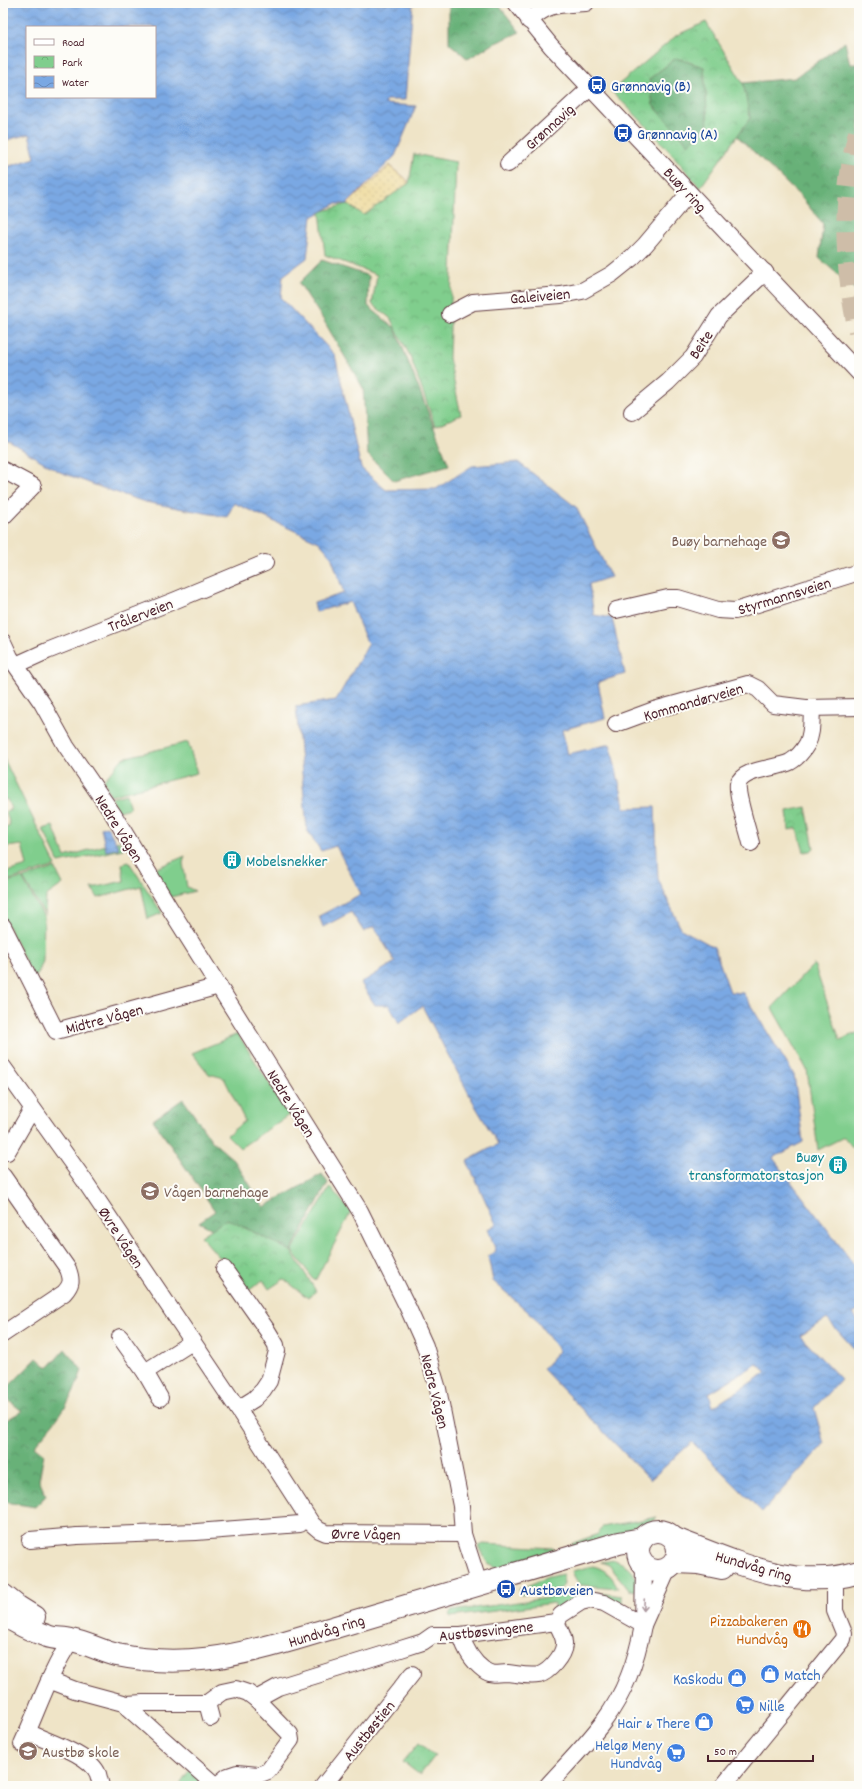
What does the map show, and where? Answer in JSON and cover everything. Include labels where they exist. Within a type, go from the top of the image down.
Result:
[{"type":"main road","points":[[658,1531],[668,1533],[675,1539],[679,1551],[672,1566],[656,1572],[643,1564],[638,1548],[642,1539],[649,1533],[658,1531]]},
{"type":"main road","name":"Hundvåg ring","points":[[3,1614],[48,1636],[71,1640],[116,1654],[149,1660],[184,1661],[220,1658],[264,1648],[619,1543],[642,1539]]},
{"type":"main road","name":"Hundvåg ring","points":[[675,1539],[744,1565],[777,1575],[822,1578],[859,1572]]},
{"type":"main road","name":"Hundvåg ring","points":[[578,1556],[616,1556],[643,1564]]},
{"type":"main road","name":"Hundvåg ring","points":[[672,1566],[711,1565],[763,1581],[790,1586],[835,1588],[859,1586]]},
{"type":"main road","name":"Hundvåg ring","points":[[3,1595],[18,1607],[71,1640]]},
{"type":"street","name":"Buøy ring","points":[[516,3],[529,21],[859,373]]},
{"type":"street","points":[[529,21],[545,8],[552,5],[586,3]]},
{"type":"street","name":"Grønnavig","points":[[508,164],[591,87]]},
{"type":"street","name":"Galeiveien","points":[[450,314],[473,302],[561,295],[582,291],[612,274],[632,258],[645,245],[689,193]]},
{"type":"street","name":"Beite","points":[[632,412],[668,382],[693,357],[719,316],[765,272]]},
{"type":"street","points":[[5,471],[33,486],[8,511]]},
{"type":"street","name":"Trålerveien","points":[[11,664],[176,600],[265,563]]},
{"type":"street","name":"Styrmannsveien","points":[[616,610],[668,598],[678,598],[718,610],[735,611],[859,572]]},
{"type":"street","name":"Nedre Vågen","points":[[3,642],[11,664],[42,703],[66,746],[113,814],[218,986],[360,1211],[425,1346],[438,1388],[461,1506],[464,1534],[479,1584]]},
{"type":"street","name":"Kommandørveien","points":[[616,724],[654,710],[748,684],[758,689],[773,704],[812,708],[859,707]]},
{"type":"street","points":[[751,843],[738,790],[740,779],[747,774],[789,762],[800,754],[807,744],[810,735],[812,708]]},
{"type":"street","name":"Midtre Vågen","points":[[3,926],[56,1031],[218,986]]},
{"type":"street","name":"Øvre Vågen","points":[[3,1067],[84,1180],[238,1409],[308,1518],[319,1530],[326,1533],[349,1534],[464,1534]]},
{"type":"street","points":[[4,1155],[32,1109]]},
{"type":"street","points":[[3,1176],[68,1269],[72,1278],[71,1286],[64,1293],[3,1334]]},
{"type":"street","points":[[224,1270],[263,1324],[276,1345],[277,1351],[269,1381],[263,1390],[238,1409]]},
{"type":"street","points":[[120,1337],[145,1372],[160,1398]]},
{"type":"street","points":[[145,1372],[192,1342]]},
{"type":"street","points":[[30,1540],[77,1536],[196,1532],[300,1524]]},
{"type":"street","points":[[547,1786],[600,1726],[614,1705],[628,1678],[640,1641],[643,1625],[643,1564]]},
{"type":"street","points":[[643,1625],[672,1566]]},
{"type":"street","points":[[723,1786],[843,1639],[844,1633],[835,1611],[835,1588]]},
{"type":"street","name":"Austbøsvingene","points":[[256,1699],[268,1691],[278,1687],[423,1642],[433,1635],[461,1635],[556,1622],[561,1615],[581,1602],[589,1600],[604,1603],[643,1625]]},
{"type":"street","points":[[461,1635],[464,1646],[472,1658],[485,1671],[493,1675],[508,1673],[522,1676],[538,1675],[545,1672],[562,1653],[564,1644],[556,1622]]},
{"type":"street","points":[[71,1640],[62,1652],[39,1701],[25,1738],[75,1752],[89,1762],[98,1773],[100,1786]]},
{"type":"street","name":"Austbøstien","points":[[323,1786],[412,1674]]},
{"type":"street","points":[[49,1680],[75,1690],[127,1704],[143,1703],[209,1711],[222,1692],[242,1690],[256,1699],[290,1734],[291,1740],[268,1771],[258,1775],[237,1772],[228,1776],[216,1786],[128,1708],[127,1704]]},
{"type":"street","points":[[241,1758],[248,1773]]},
{"type":"green space","points":[[449,3],[497,3],[520,32],[491,45],[468,59],[449,43]]},
{"type":"green space","points":[[706,22],[743,83],[750,118],[700,188],[635,114],[611,91],[677,35]],"holes":[[[676,58],[704,67],[708,126],[688,144],[653,105],[649,79]]]},
{"type":"green space","points":[[845,42],[850,64],[859,64],[859,293],[819,258],[823,224],[801,197],[737,136],[750,118],[743,83],[795,78]]},
{"type":"green space","points":[[676,58],[704,67],[708,126],[688,144],[653,105],[649,79]]},
{"type":"green space","points":[[414,154],[456,162],[449,358],[461,415],[435,426],[410,356],[390,318],[372,304],[377,275],[325,255],[320,212],[347,204],[364,215],[409,183]]},
{"type":"green space","points":[[322,260],[369,276],[368,306],[395,328],[449,465],[394,481],[367,454],[363,388],[324,321],[299,283]]},
{"type":"green space","points":[[188,742],[197,773],[110,796],[104,780],[123,758]]},
{"type":"green space","points":[[4,759],[56,866],[3,882],[3,873],[27,866],[22,845],[6,847],[3,839],[3,829],[10,826],[6,811],[11,809],[7,799],[3,800]]},
{"type":"green space","points":[[126,794],[130,808],[118,811],[111,798]]},
{"type":"green space","points":[[806,807],[814,848],[811,851],[804,852],[797,828],[789,830],[787,811]]},
{"type":"green space","points":[[53,826],[65,857],[119,841],[123,849],[59,863],[43,829]]},
{"type":"green space","points":[[185,856],[183,863],[187,887],[195,891],[171,897],[153,870]]},
{"type":"green space","points":[[129,862],[162,913],[148,919],[141,886],[98,898],[92,888],[124,881],[122,864]]},
{"type":"green space","points":[[55,868],[63,884],[46,896],[45,915],[23,878]]},
{"type":"green space","points":[[22,878],[44,917],[43,961],[38,974],[34,979],[3,916],[3,883]]},
{"type":"green space","points":[[814,964],[840,1040],[859,1032],[859,1155],[844,1137],[818,1150],[807,1070],[772,1008]]},
{"type":"green space","points":[[238,1034],[289,1115],[240,1148],[227,1135],[245,1121],[224,1078],[209,1074],[192,1053]]},
{"type":"green space","points":[[183,1099],[212,1141],[234,1160],[264,1207],[322,1174],[328,1183],[291,1251],[227,1219],[212,1229],[199,1222],[215,1211],[153,1120]]},
{"type":"green space","points":[[330,1187],[351,1212],[315,1281],[292,1251]]},
{"type":"green space","points":[[227,1219],[291,1251],[316,1291],[308,1298],[284,1279],[269,1289],[263,1280],[248,1291],[230,1262],[218,1256],[201,1236]]},
{"type":"green space","points":[[65,1349],[82,1370],[68,1402],[50,1428],[34,1446],[44,1454],[39,1480],[46,1496],[35,1507],[5,1502],[3,1501],[3,1422],[22,1411],[3,1396],[3,1392],[37,1358],[48,1368]]},
{"type":"green space","points":[[657,1517],[649,1524],[638,1530],[603,1542],[568,1550],[573,1543],[598,1534],[602,1527]]},
{"type":"green space","points":[[483,1544],[553,1548],[555,1552],[499,1569],[488,1564],[479,1546]]},
{"type":"green space","points":[[614,1560],[625,1565],[632,1571],[635,1575],[639,1591],[629,1590],[609,1565],[601,1562]]},
{"type":"green space","points":[[593,1566],[602,1569],[608,1574],[614,1580],[618,1588],[580,1585],[572,1571]]},
{"type":"green space","points":[[563,1574],[564,1585],[560,1589],[521,1595],[519,1589],[548,1577]]},
{"type":"green space","points":[[591,1592],[622,1596],[622,1608],[579,1595],[569,1600],[554,1615],[554,1603],[451,1617],[449,1615],[452,1611]]},
{"type":"green space","points":[[419,1743],[435,1756],[420,1775],[403,1762]]},
{"type":"green space","points":[[190,1770],[208,1786],[179,1786]]},
{"type":"sand","points":[[390,165],[409,183],[364,216],[347,204]]},
{"type":"water","points":[[3,3],[413,3],[405,100],[386,100],[385,104],[416,106],[395,156],[347,204],[335,204],[312,217],[307,258],[283,276],[281,298],[335,355],[361,468],[386,490],[436,489],[472,466],[518,462],[576,507],[611,577],[589,584],[594,615],[612,618],[625,674],[598,682],[605,718],[562,730],[568,754],[610,744],[625,808],[655,807],[658,879],[681,929],[714,947],[730,992],[743,993],[794,1075],[803,1142],[773,1158],[859,1271],[859,1310],[853,1314],[859,1322],[859,1351],[857,1352],[827,1319],[800,1336],[841,1379],[814,1408],[824,1444],[762,1512],[692,1442],[650,1480],[543,1369],[559,1351],[534,1317],[493,1281],[488,1256],[496,1251],[488,1229],[496,1224],[467,1161],[498,1144],[477,1109],[422,1006],[399,1023],[389,1005],[375,1005],[361,983],[395,962],[374,926],[364,932],[351,912],[323,927],[319,916],[361,894],[336,846],[321,851],[307,830],[296,706],[336,700],[368,645],[350,602],[316,612],[314,603],[344,593],[331,556],[319,542],[234,503],[227,517],[145,502],[60,472],[3,438],[3,168],[35,158],[29,134],[3,141]],"holes":[[[757,1364],[767,1372],[713,1407],[709,1393]]]},
{"type":"water","points":[[107,826],[119,848],[106,851],[101,828]]},
{"type":"tunnel","points":[[859,133],[850,182],[847,232],[851,282],[859,331]]},
{"type":"place","name":"Grønnavig (B)","points":[[597,85]]},
{"type":"place","name":"Grønnavig (A)","points":[[623,133]]},
{"type":"place","name":"Buøy barnehage","points":[[781,540]]},
{"type":"place","name":"Mobelsnekker","points":[[232,860]]},
{"type":"place","name":"Buøy transformatorstasjon","points":[[838,1165]]},
{"type":"place","name":"Vågen barnehage","points":[[150,1191]]},
{"type":"place","name":"Austbøveien","points":[[506,1589]]},
{"type":"place","name":"Pizzabakeren Hundvåg","points":[[802,1629]]},
{"type":"place","name":"Match","points":[[770,1674]]},
{"type":"place","name":"KaSkodu","points":[[737,1678]]},
{"type":"place","name":"Nille","points":[[745,1705]]},
{"type":"place","name":"Hair & There","points":[[704,1722]]},
{"type":"place","name":"Austbø skole","points":[[28,1751]]},
{"type":"place","name":"Helgø Meny Hundvåg","points":[[676,1753]]}]
